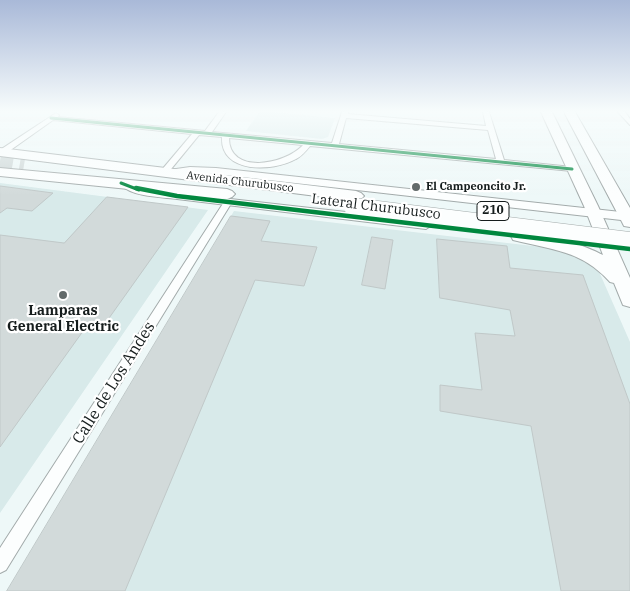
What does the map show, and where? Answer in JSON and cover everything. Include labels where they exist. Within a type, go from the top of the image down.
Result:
[{"type":"highway","name":"Avenida Churubusco","points":[[1,152],[167,173],[354,202],[630,241]]},
{"type":"highway","points":[[24,165],[196,186],[224,197]]},
{"type":"highway","name":"Avenida Churubusco","points":[[0,172],[121,183],[224,197],[630,217]]},
{"type":"main road","points":[[559,140],[593,212],[627,294]]},
{"type":"main road","points":[[585,140],[630,217]]},
{"type":"main road","points":[[519,236],[582,251],[609,268],[627,294]]},
{"type":"street","points":[[1,152],[19,140]]},
{"type":"street","points":[[167,173],[192,140]]},
{"type":"street","points":[[226,140],[227,149],[231,154],[251,170],[292,158],[308,142]]},
{"type":"street","points":[[283,140],[572,168]]},
{"type":"street","points":[[335,145],[337,140]]},
{"type":"street","points":[[494,140],[500,161]]},
{"type":"street","name":"Lateral Churubusco","points":[[167,173],[197,170],[251,170],[511,204],[630,217]]},
{"type":"street","name":"Lateral Churubusco","points":[[224,197],[630,249]]},
{"type":"street","name":"Calle de Los Andes","points":[[0,564],[224,197]]},
{"type":"street","points":[[511,204],[519,236]]},
{"type":"street","points":[[553,208],[565,241]]},
{"type":"shaded area","points":[[0,183],[208,210],[0,513]]},
{"type":"shaded area","points":[[234,211],[550,248],[578,256],[597,267],[630,342],[630,591],[7,591]]},
{"type":"building","points":[[0,186],[53,193],[32,211],[7,208],[0,213]]},
{"type":"building","name":"Lamparas General Electric","points":[[107,197],[188,207],[102,328],[86,327],[0,447],[0,235],[64,243]]},
{"type":"building","points":[[231,216],[270,221],[261,241],[317,247],[304,286],[255,280],[125,591],[7,591]]},
{"type":"building","points":[[372,237],[393,240],[385,289],[362,285]]},
{"type":"building","points":[[437,239],[507,246],[510,268],[583,275],[630,404],[630,591],[561,591],[531,426],[440,411],[440,385],[482,390],[475,333],[515,336],[510,310],[440,298]]},
{"type":"tunnel","points":[[0,161],[24,165]]},
{"type":"cycle path","points":[[271,140],[572,169]]},
{"type":"cycle path","points":[[121,183],[140,190],[177,196],[630,249]]},
{"type":"place","name":"El Campeoncito Jr.","points":[[416,187]]},
{"type":"place","name":"Lamparas General Electric","points":[[63,295]]}]
